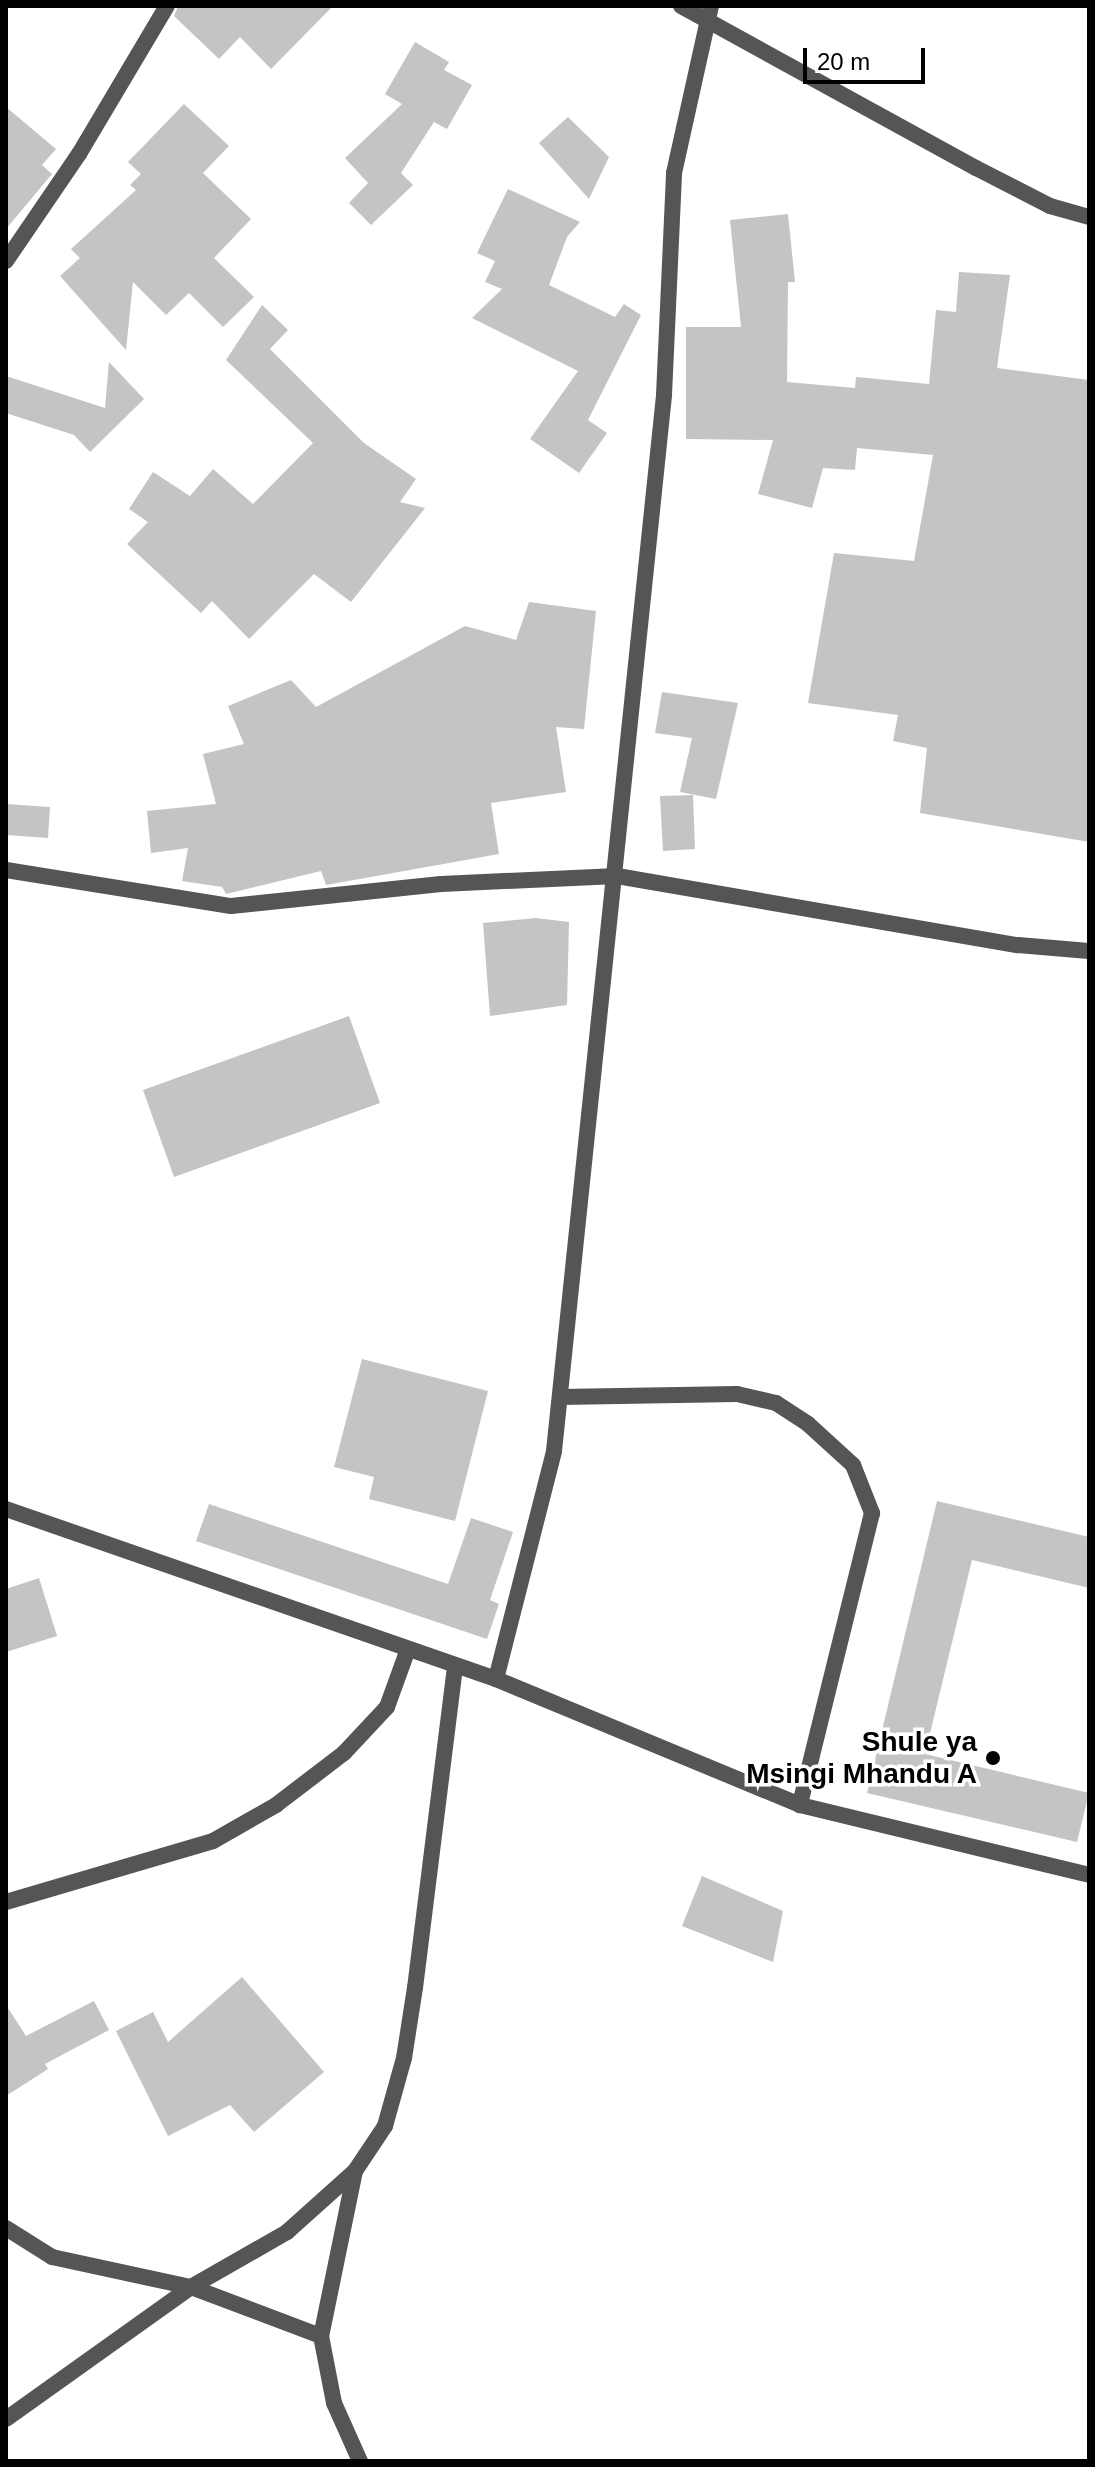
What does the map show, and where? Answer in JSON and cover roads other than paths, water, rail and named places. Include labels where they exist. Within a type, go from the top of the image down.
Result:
[{"type":"street","points":[[6,261],[79,154],[167,6]]},
{"type":"street","points":[[681,6],[710,11],[988,174],[1050,206],[1089,217]]},
{"type":"street","points":[[496,1679],[554,1451],[617,876],[664,395],[674,173],[710,11]]},
{"type":"street","points":[[6,870],[231,906],[441,884],[617,876],[1018,945],[1089,951]]},
{"type":"street","points":[[560,1397],[737,1394],[776,1403],[808,1424],[853,1465],[872,1513],[800,1805]]},
{"type":"street","points":[[6,1509],[496,1679],[800,1805],[1089,1875]]},
{"type":"street","points":[[6,1902],[213,1841],[276,1805],[344,1753],[387,1707],[408,1649]]},
{"type":"street","points":[[6,2419],[191,2287],[287,2232],[355,2171],[385,2126],[404,2058],[455,1665]]},
{"type":"street","points":[[355,2171],[321,2336],[334,2403],[360,2461]]},
{"type":"street","points":[[6,2228],[52,2257],[191,2287],[321,2336]]},
{"type":"place","name":"Shule ya Msingi Mhandu A","points":[[993,1758]]}]
